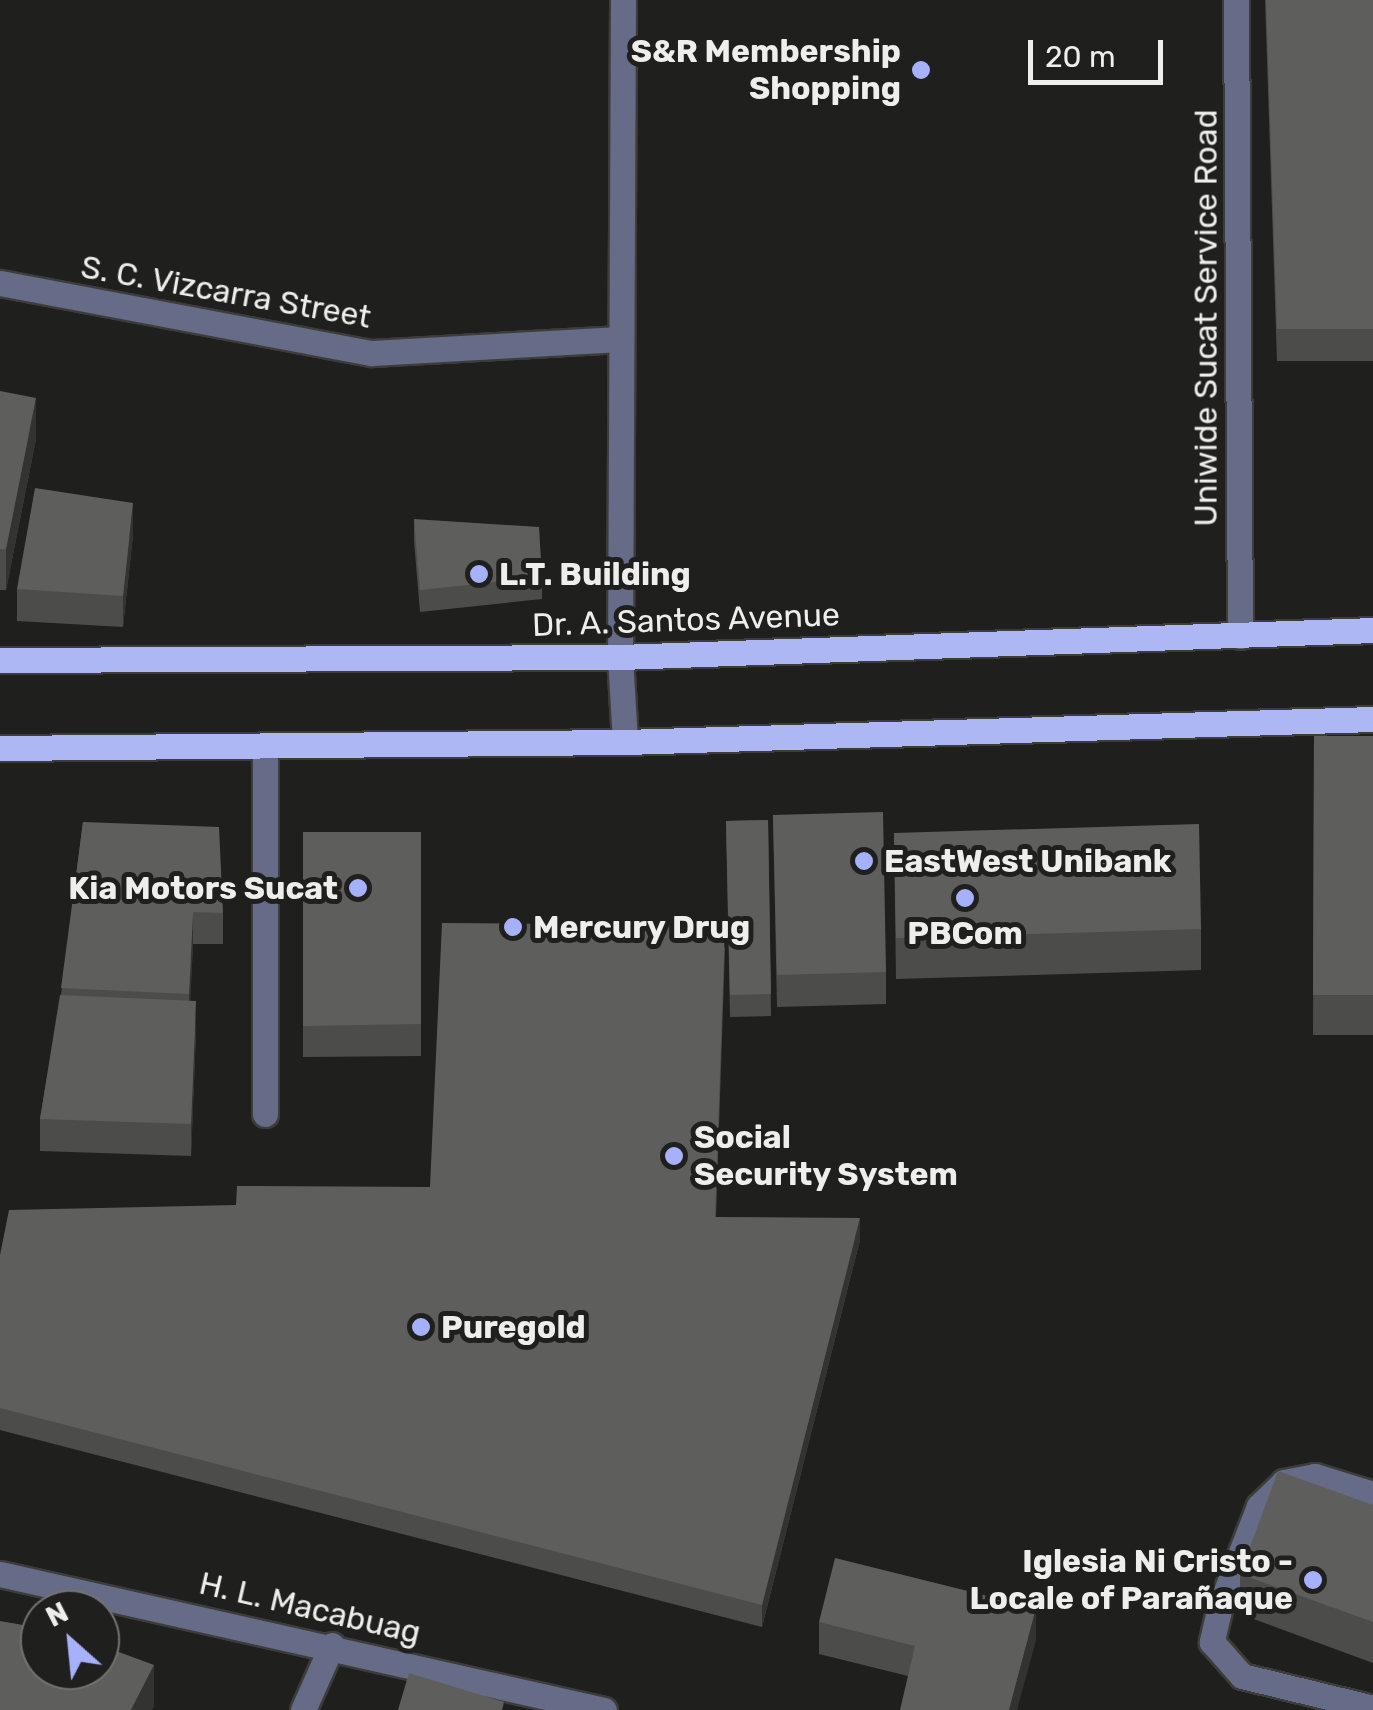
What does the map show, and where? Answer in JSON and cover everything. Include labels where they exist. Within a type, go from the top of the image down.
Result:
[{"type":"main road","name":"Dr. A. Santos Avenue","points":[[0,660],[620,656],[1373,630]]},
{"type":"main road","points":[[0,748],[625,742],[1373,719]]},
{"type":"street","points":[[623,0],[620,656],[625,742]]},
{"type":"street","name":"Uniwide Sucat Service Road","points":[[1236,0],[1240,636]]},
{"type":"street","name":"S. C. Vizcarra Street","points":[[0,283],[371,354],[622,339]]},
{"type":"street","points":[[265,746],[265,1114]]},
{"type":"street","points":[[1373,1494],[1315,1476],[1284,1482],[1258,1506],[1220,1606],[1212,1642],[1242,1676],[1373,1708]]},
{"type":"street","name":"H. L. Macabuag","points":[[0,1574],[332,1645],[604,1710]]},
{"type":"street","points":[[303,1710],[332,1645]]},
{"type":"building","points":[[1266,0],[1373,0],[1373,329],[1277,329]]},
{"type":"building","points":[[0,391],[36,398],[6,549],[0,549]]},
{"type":"building","points":[[35,488],[133,503],[123,596],[17,589]]},
{"type":"building","name":"L.T. Building","points":[[414,519],[539,527],[542,577],[420,590]]},
{"type":"building","points":[[1314,736],[1373,736],[1373,995],[1313,995]]},
{"type":"building","points":[[883,812],[886,972],[777,975],[773,815]]},
{"type":"building","points":[[768,820],[771,994],[730,995],[726,821]]},
{"type":"building","points":[[83,822],[219,827],[223,913],[193,912],[189,994],[61,988]]},
{"type":"building","points":[[1199,824],[1201,929],[896,938],[894,833]]},
{"type":"building","points":[[303,832],[421,832],[421,1024],[303,1026]]},
{"type":"building","name":"Puregold","points":[[442,923],[725,925],[715,1217],[860,1218],[762,1605],[0,1408],[0,1255],[9,1210],[236,1205],[237,1186],[430,1187]]},
{"type":"building","points":[[60,995],[196,1001],[191,1124],[40,1119]]},
{"type":"building","name":"Iglesia Ni Cristo - Locale of Parañaque","points":[[1278,1471],[1373,1505],[1373,1622],[1240,1574]]},
{"type":"building","points":[[835,1558],[1036,1608],[1009,1710],[900,1710],[915,1646],[819,1622]]},
{"type":"building","points":[[0,1621],[20,1624],[20,1690],[120,1690],[120,1652],[154,1665],[131,1710],[0,1710]]},
{"type":"building","points":[[409,1673],[504,1702],[502,1710],[398,1710]]},
{"type":"place","name":"S&R Membership Shopping","points":[[921,70]]},
{"type":"place","name":"L.T. Building","points":[[479,574]]},
{"type":"place","name":"EastWest Unibank","points":[[864,861]]},
{"type":"place","name":"Kia Motors Sucat","points":[[358,888]]},
{"type":"place","name":"PBCom","points":[[965,898]]},
{"type":"place","name":"Mercury Drug","points":[[513,927]]},
{"type":"place","name":"Social Security System","points":[[674,1156]]},
{"type":"place","name":"Puregold","points":[[421,1327]]},
{"type":"place","name":"Iglesia Ni Cristo - Locale of Parañaque","points":[[1313,1580]]}]
